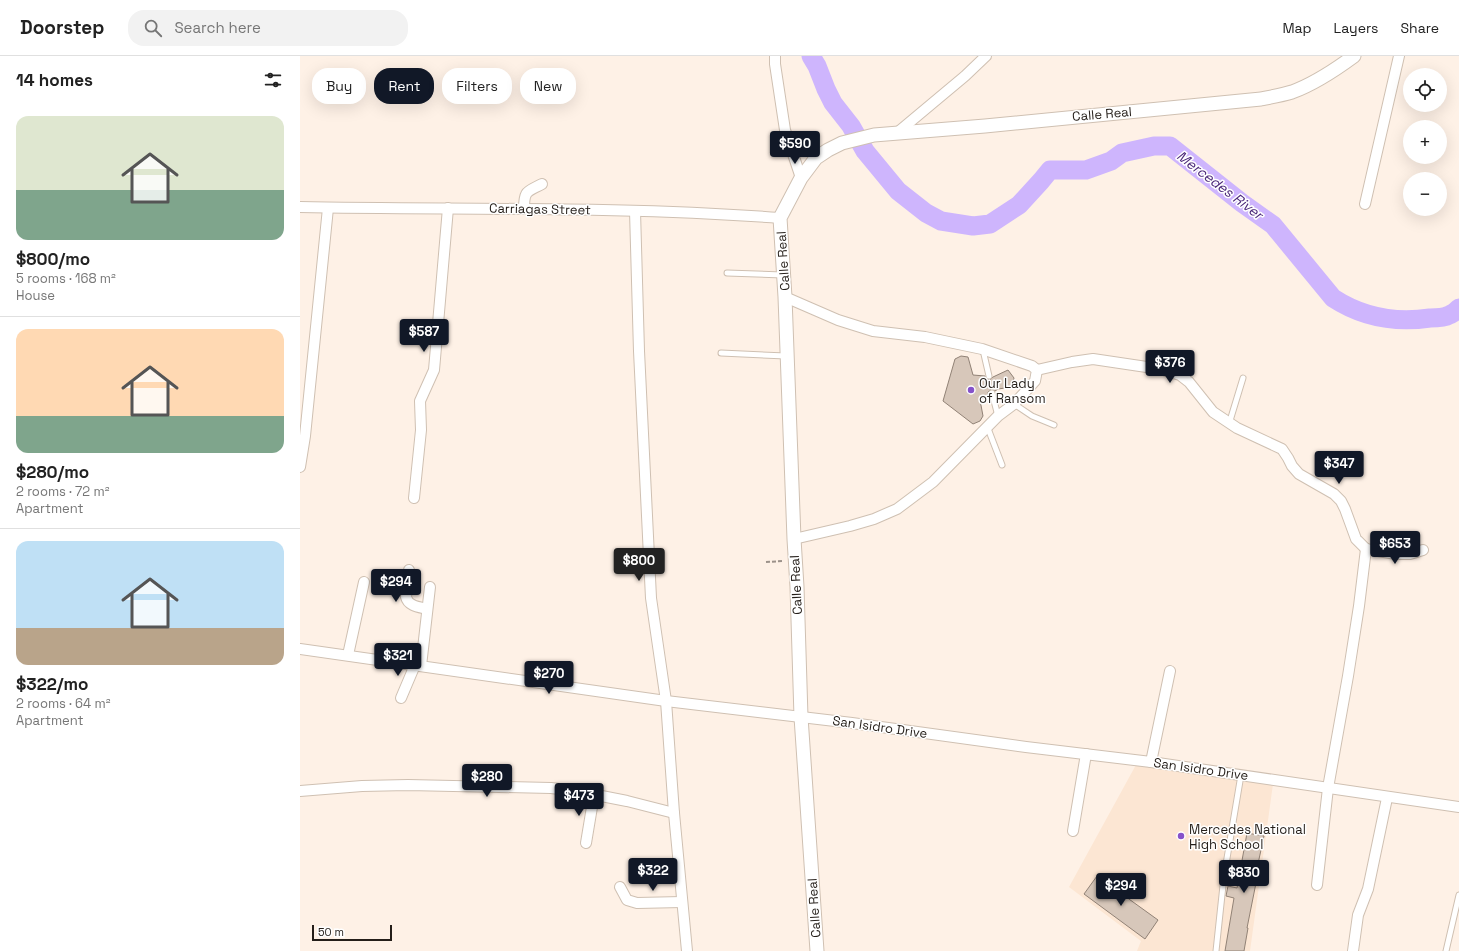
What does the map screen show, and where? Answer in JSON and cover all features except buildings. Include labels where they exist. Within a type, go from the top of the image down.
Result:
[{"type":"street","points":[[775,56],[785,130],[801,178]]},
{"type":"street","points":[[898,132],[965,76],[986,56]]},
{"type":"street","name":"Calle Real","points":[[817,951],[802,717],[785,297],[780,218],[801,178],[816,158],[828,150],[842,143],[874,135],[985,126],[1261,99],[1291,92],[1310,84],[1354,56]]},
{"type":"street","points":[[1365,204],[1399,56]]},
{"type":"street","points":[[524,208],[525,195],[542,184]]},
{"type":"street","name":"Carriagas Street","points":[[300,207],[524,208],[635,211],[780,218]]},
{"type":"street","points":[[300,467],[305,436],[328,208]]},
{"type":"street","points":[[414,498],[421,430],[420,400],[434,370],[448,208]]},
{"type":"street","points":[[635,211],[651,598],[666,701],[674,813],[687,951]]},
{"type":"street","points":[[785,297],[838,320],[873,331],[925,336],[982,349],[1032,366],[1037,370]]},
{"type":"street","points":[[1037,370],[1093,359],[1160,369],[1180,375],[1189,382],[1213,412],[1229,424],[1282,449],[1292,466],[1300,474],[1337,497],[1346,509],[1356,539],[1366,549],[1396,554],[1410,554],[1423,550]]},
{"type":"street","points":[[794,538],[850,526],[897,509],[933,482],[987,426],[1014,404],[1035,381],[1037,370]]},
{"type":"street","points":[[1317,885],[1328,788],[1348,676],[1366,549]]},
{"type":"street","points":[[409,570],[407,600],[410,604],[427,609]]},
{"type":"street","points":[[348,655],[364,582]]},
{"type":"street","points":[[401,698],[418,665],[430,587]]},
{"type":"street","name":"San Isidro Drive","points":[[300,649],[666,701],[1151,762],[1459,808]]},
{"type":"street","points":[[1151,762],[1170,671]]},
{"type":"street","points":[[1073,832],[1086,754]]},
{"type":"street","points":[[300,791],[362,786],[408,785],[551,788],[594,795],[674,813]]},
{"type":"street","points":[[586,843],[594,795]]},
{"type":"street","points":[[1353,951],[1358,915],[1368,889],[1387,798]]},
{"type":"street","points":[[620,887],[627,900],[632,902],[682,902]]},
{"type":"lane","points":[[727,274],[784,275]]},
{"type":"lane","points":[[982,349],[988,376]]},
{"type":"lane","points":[[721,353],[787,356]]},
{"type":"lane","points":[[1229,424],[1243,378]]},
{"type":"lane","points":[[992,393],[998,416]]},
{"type":"lane","points":[[1014,404],[1032,416],[1054,425]]},
{"type":"lane","points":[[987,426],[1002,466]]},
{"type":"lane","points":[[1216,951],[1224,876],[1241,775]]},
{"type":"lane","points":[[1446,951],[1459,895]]},
{"type":"path","points":[[766,562],[795,560]]},
{"type":"shaded area","name":"Mercedes National High School","points":[[1137,763],[1273,784],[1250,951],[1137,951],[1141,941],[1069,887]]},
{"type":"waterway","name":"Mercedes River","points":[[811,56],[833,103],[851,126],[865,151],[898,191],[926,213],[941,221],[973,226],[990,224],[1019,205],[1050,170],[1086,170],[1111,161],[1122,153],[1154,146],[1170,146],[1242,203],[1273,225],[1333,298],[1344,305],[1367,314],[1405,320],[1447,316],[1459,308]]},
{"type":"place","name":"Our Lady of Ransom","points":[[971,390]]},
{"type":"place","name":"Mercedes National High School","points":[[1181,836]]}]
